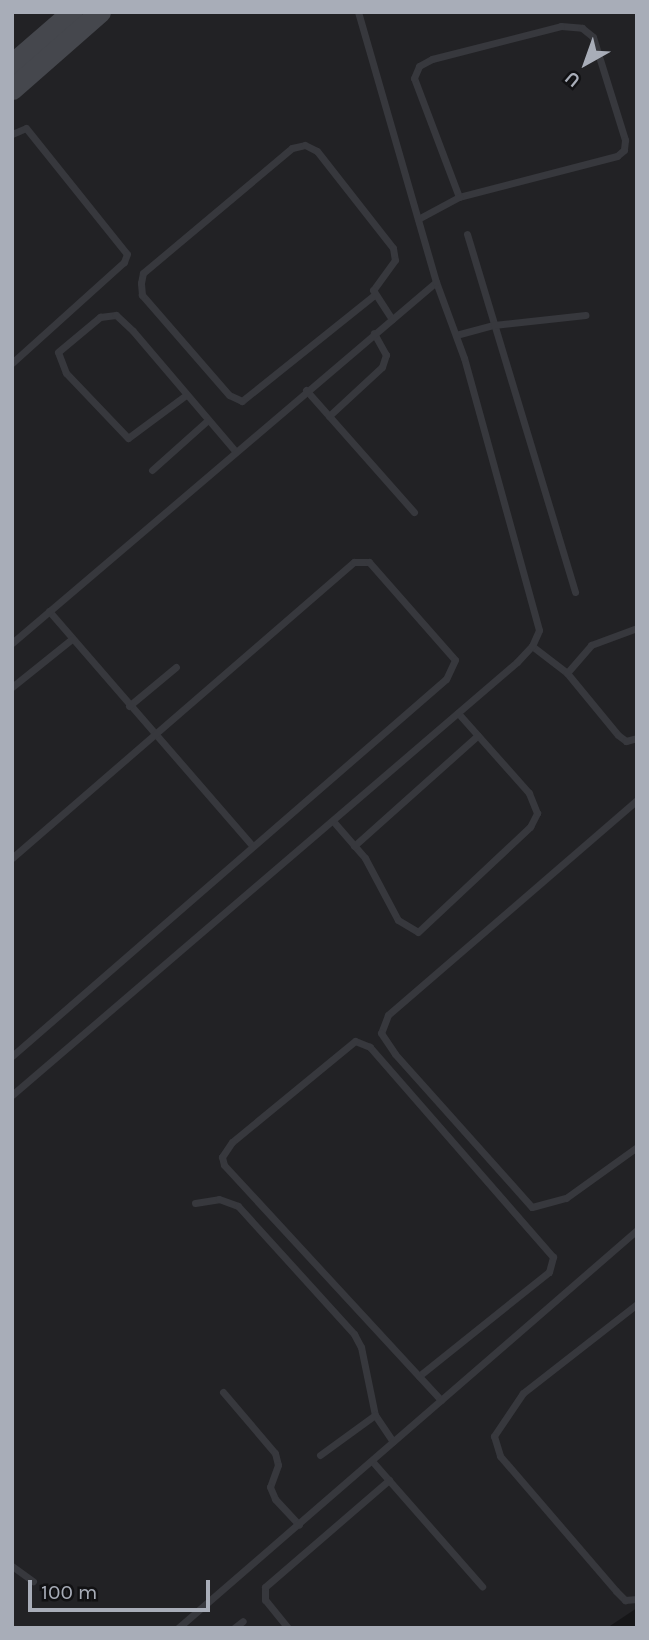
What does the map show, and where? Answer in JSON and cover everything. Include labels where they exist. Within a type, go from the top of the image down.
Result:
[{"type":"street","points":[[12,64],[72,12]]},
{"type":"street","points":[[12,89],[100,12]]},
{"type":"lane","points":[[12,1095],[458,713],[532,646],[539,630],[456,335],[436,282],[358,12]]},
{"type":"lane","points":[[418,219],[458,197],[617,156],[624,150],[625,140],[593,37],[582,28],[561,26],[432,59],[419,66],[414,78],[458,197]]},
{"type":"lane","points":[[12,134],[26,128],[127,254],[124,262],[12,363]]},
{"type":"lane","points":[[305,145],[317,151],[393,248],[395,260],[373,296],[242,401],[229,395],[142,295],[141,283],[144,272],[292,148],[305,145]]},
{"type":"lane","points":[[467,234],[575,592]]},
{"type":"lane","points":[[12,643],[436,282]]},
{"type":"lane","points":[[373,296],[392,319]]},
{"type":"lane","points":[[186,394],[128,438],[66,373],[58,352],[100,317],[116,315],[186,394],[235,451]]},
{"type":"lane","points":[[456,335],[494,325],[585,315]]},
{"type":"lane","points":[[329,416],[382,367],[386,355],[374,333]]},
{"type":"lane","points":[[306,390],[414,512]]},
{"type":"lane","points":[[152,470],[208,420]]},
{"type":"lane","points":[[12,858],[156,737],[355,562],[361,560],[375,568],[455,660],[453,671],[12,1056]]},
{"type":"lane","points":[[48,611],[252,845]]},
{"type":"lane","points":[[567,673],[591,646],[637,628]]},
{"type":"lane","points":[[12,687],[72,639]]},
{"type":"lane","points":[[532,646],[567,673],[618,735],[626,741],[637,738]]},
{"type":"lane","points":[[129,706],[176,667]]},
{"type":"lane","points":[[333,821],[354,846],[398,920],[418,932],[530,828],[537,813],[529,793],[458,713]]},
{"type":"lane","points":[[354,846],[478,736]]},
{"type":"lane","points":[[637,800],[388,1015],[382,1033],[395,1054],[532,1207],[551,1206],[566,1198],[637,1147]]},
{"type":"lane","points":[[419,1376],[549,1272],[554,1257],[370,1047],[355,1041],[232,1142],[222,1157],[419,1376],[441,1400]]},
{"type":"lane","points":[[195,1203],[219,1199],[238,1206],[354,1334],[374,1415],[393,1442]]},
{"type":"lane","points":[[178,1628],[637,1230]]},
{"type":"lane","points":[[637,1304],[523,1393],[494,1436],[500,1456],[616,1591],[625,1600],[637,1599]]},
{"type":"lane","points":[[223,1392],[275,1453],[278,1465],[270,1487],[275,1499],[299,1525]]},
{"type":"lane","points":[[320,1455],[374,1415]]},
{"type":"lane","points":[[372,1461],[482,1586]]},
{"type":"lane","points":[[288,1628],[265,1600],[265,1587],[389,1480]]},
{"type":"lane","points":[[12,1566],[33,1581]]},
{"type":"lane","points":[[234,1628],[243,1621]]},
{"type":"shaded area","points":[[12,12],[637,12],[637,1608],[607,1628],[12,1628]]}]
